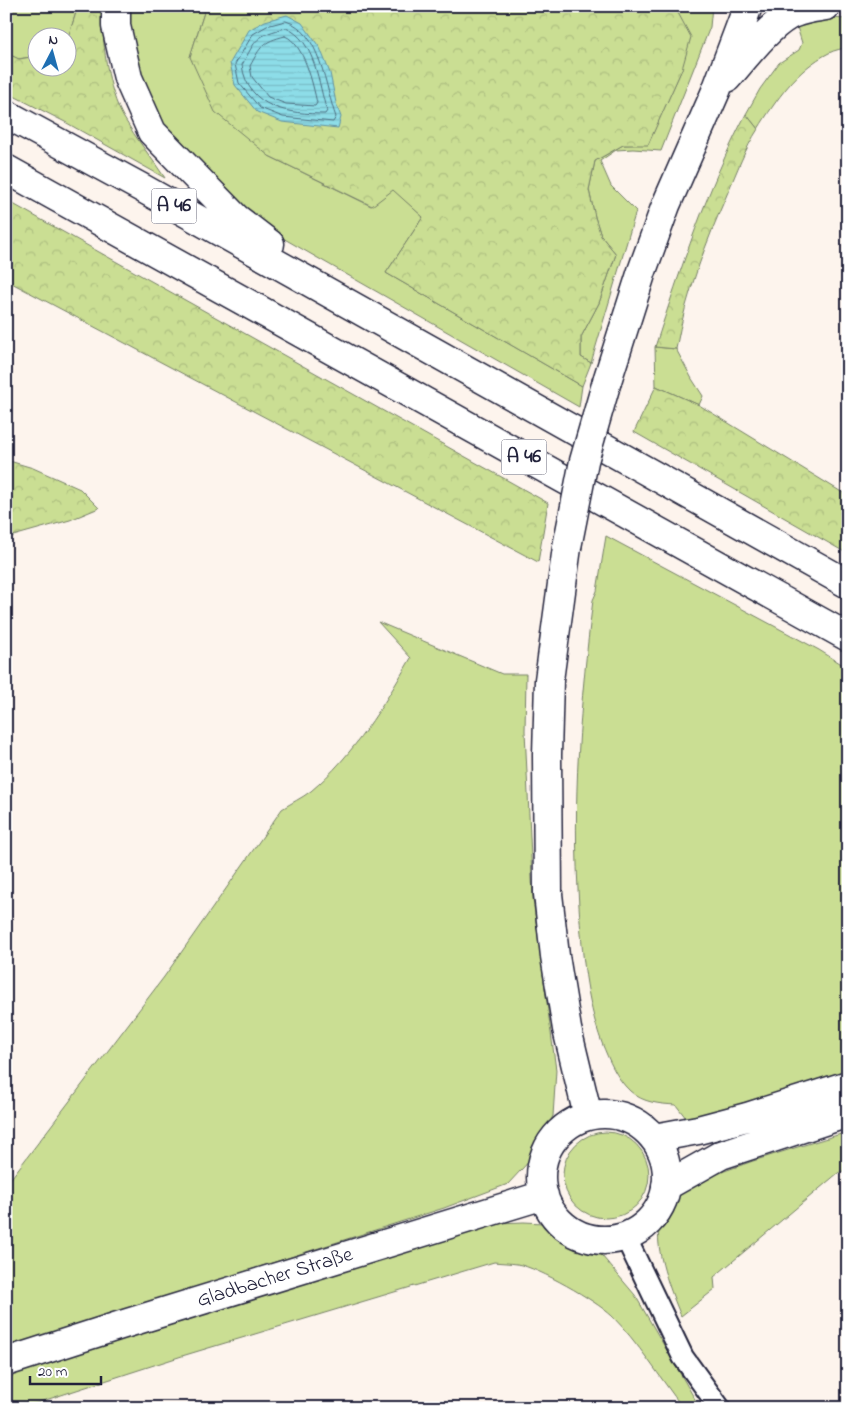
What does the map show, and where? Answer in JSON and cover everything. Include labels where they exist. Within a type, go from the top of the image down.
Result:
[{"type":"main road","points":[[116,6],[116,26],[128,78],[152,132],[236,218],[340,299]]},
{"type":"main road","points":[[588,1116],[567,1029],[555,956],[548,894],[547,755],[549,680],[567,547],[584,461],[645,262],[666,205],[716,91],[748,6]]},
{"type":"main road","points":[[716,91],[774,27],[788,16],[826,6]]},
{"type":"main road","name":"A 46","points":[[6,114],[142,188],[848,584]]},
{"type":"main road","name":"A 46","points":[[6,169],[848,637]]},
{"type":"main road","points":[[654,1138],[698,1130],[747,1117],[848,1084]]},
{"type":"main road","points":[[666,1186],[721,1156],[848,1113]]},
{"type":"main road","points":[[606,1114],[624,1117],[641,1126],[654,1138],[662,1153],[666,1169],[666,1186],[662,1202],[652,1217],[640,1228],[624,1236],[605,1240],[585,1236],[567,1227],[553,1214],[544,1195],[541,1179],[542,1162],[549,1146],[559,1132],[572,1122],[588,1116],[606,1114]]},
{"type":"main road","name":"Gladbacher Straße","points":[[6,1362],[544,1195]]},
{"type":"street","points":[[624,1236],[683,1357],[720,1408]]},
{"type":"green space","points":[[6,6],[78,6],[71,28],[28,28],[28,57],[18,59],[6,53]]},
{"type":"green space","points":[[78,6],[104,6],[104,48],[118,107],[165,178],[65,122],[6,92],[6,53],[19,59],[28,58],[28,78],[78,78],[78,28],[71,28]]},
{"type":"green space","points":[[127,6],[206,6],[190,57],[269,156],[371,206],[393,189],[423,217],[386,273],[582,386],[579,407],[281,237],[243,213],[175,143],[145,92],[130,47]]},
{"type":"green space","points":[[206,6],[665,6],[677,11],[691,37],[682,69],[648,145],[623,145],[595,161],[589,190],[595,217],[601,236],[616,254],[599,303],[581,337],[581,357],[591,363],[582,386],[386,273],[423,217],[393,190],[372,206],[269,156],[215,112],[190,57]]},
{"type":"green space","points":[[665,6],[712,6],[710,27],[661,151],[616,150],[600,161],[611,186],[636,211],[591,363],[581,357],[581,337],[599,303],[616,254],[601,236],[595,217],[589,190],[595,161],[623,145],[648,144],[682,69],[677,11]]},
{"type":"green space","points":[[830,18],[848,19],[848,47],[831,52],[797,76],[780,96],[758,129],[746,114],[760,89],[779,63],[799,50],[802,43],[797,27]]},
{"type":"green space","points":[[746,114],[758,129],[749,144],[705,250],[685,308],[676,349],[655,347],[707,199]]},
{"type":"green space","points":[[6,200],[548,503],[538,562],[6,280]]},
{"type":"green space","points":[[655,347],[676,349],[703,396],[699,405],[656,386]]},
{"type":"green space","points":[[656,386],[699,405],[848,496],[848,554],[634,432]]},
{"type":"green space","points":[[6,460],[33,468],[80,489],[99,508],[70,520],[6,538]]},
{"type":"green space","points":[[606,536],[819,650],[848,668],[848,1071],[715,1112],[686,1118],[676,1105],[658,1103],[635,1095],[613,1068],[602,1043],[592,1010],[583,958],[576,829],[578,753],[584,676],[593,600],[597,591]]},
{"type":"green space","points":[[378,622],[502,674],[526,674],[525,731],[533,899],[556,1070],[553,1116],[534,1156],[508,1184],[444,1208],[6,1348],[6,1185],[164,977],[282,809],[308,794],[341,762],[367,729],[411,658]]},
{"type":"green space","points":[[606,1132],[623,1135],[637,1144],[646,1158],[649,1175],[646,1192],[637,1206],[623,1215],[606,1218],[589,1215],[575,1206],[566,1192],[563,1175],[566,1158],[575,1144],[589,1135]]},
{"type":"green space","points":[[848,1132],[848,1169],[838,1173],[714,1277],[715,1289],[681,1316],[664,1271],[659,1246],[660,1225],[678,1196],[706,1178],[753,1161]]},
{"type":"green space","points":[[524,1222],[550,1225],[571,1239],[591,1246],[602,1256],[635,1295],[700,1408],[683,1408],[631,1337],[604,1309],[539,1272],[517,1264],[494,1262],[182,1356],[21,1408],[6,1408],[6,1374],[498,1223]]},
{"type":"water","points":[[287,15],[302,23],[320,48],[330,73],[341,117],[338,128],[282,122],[257,112],[235,85],[230,63],[249,30],[265,21]]}]
